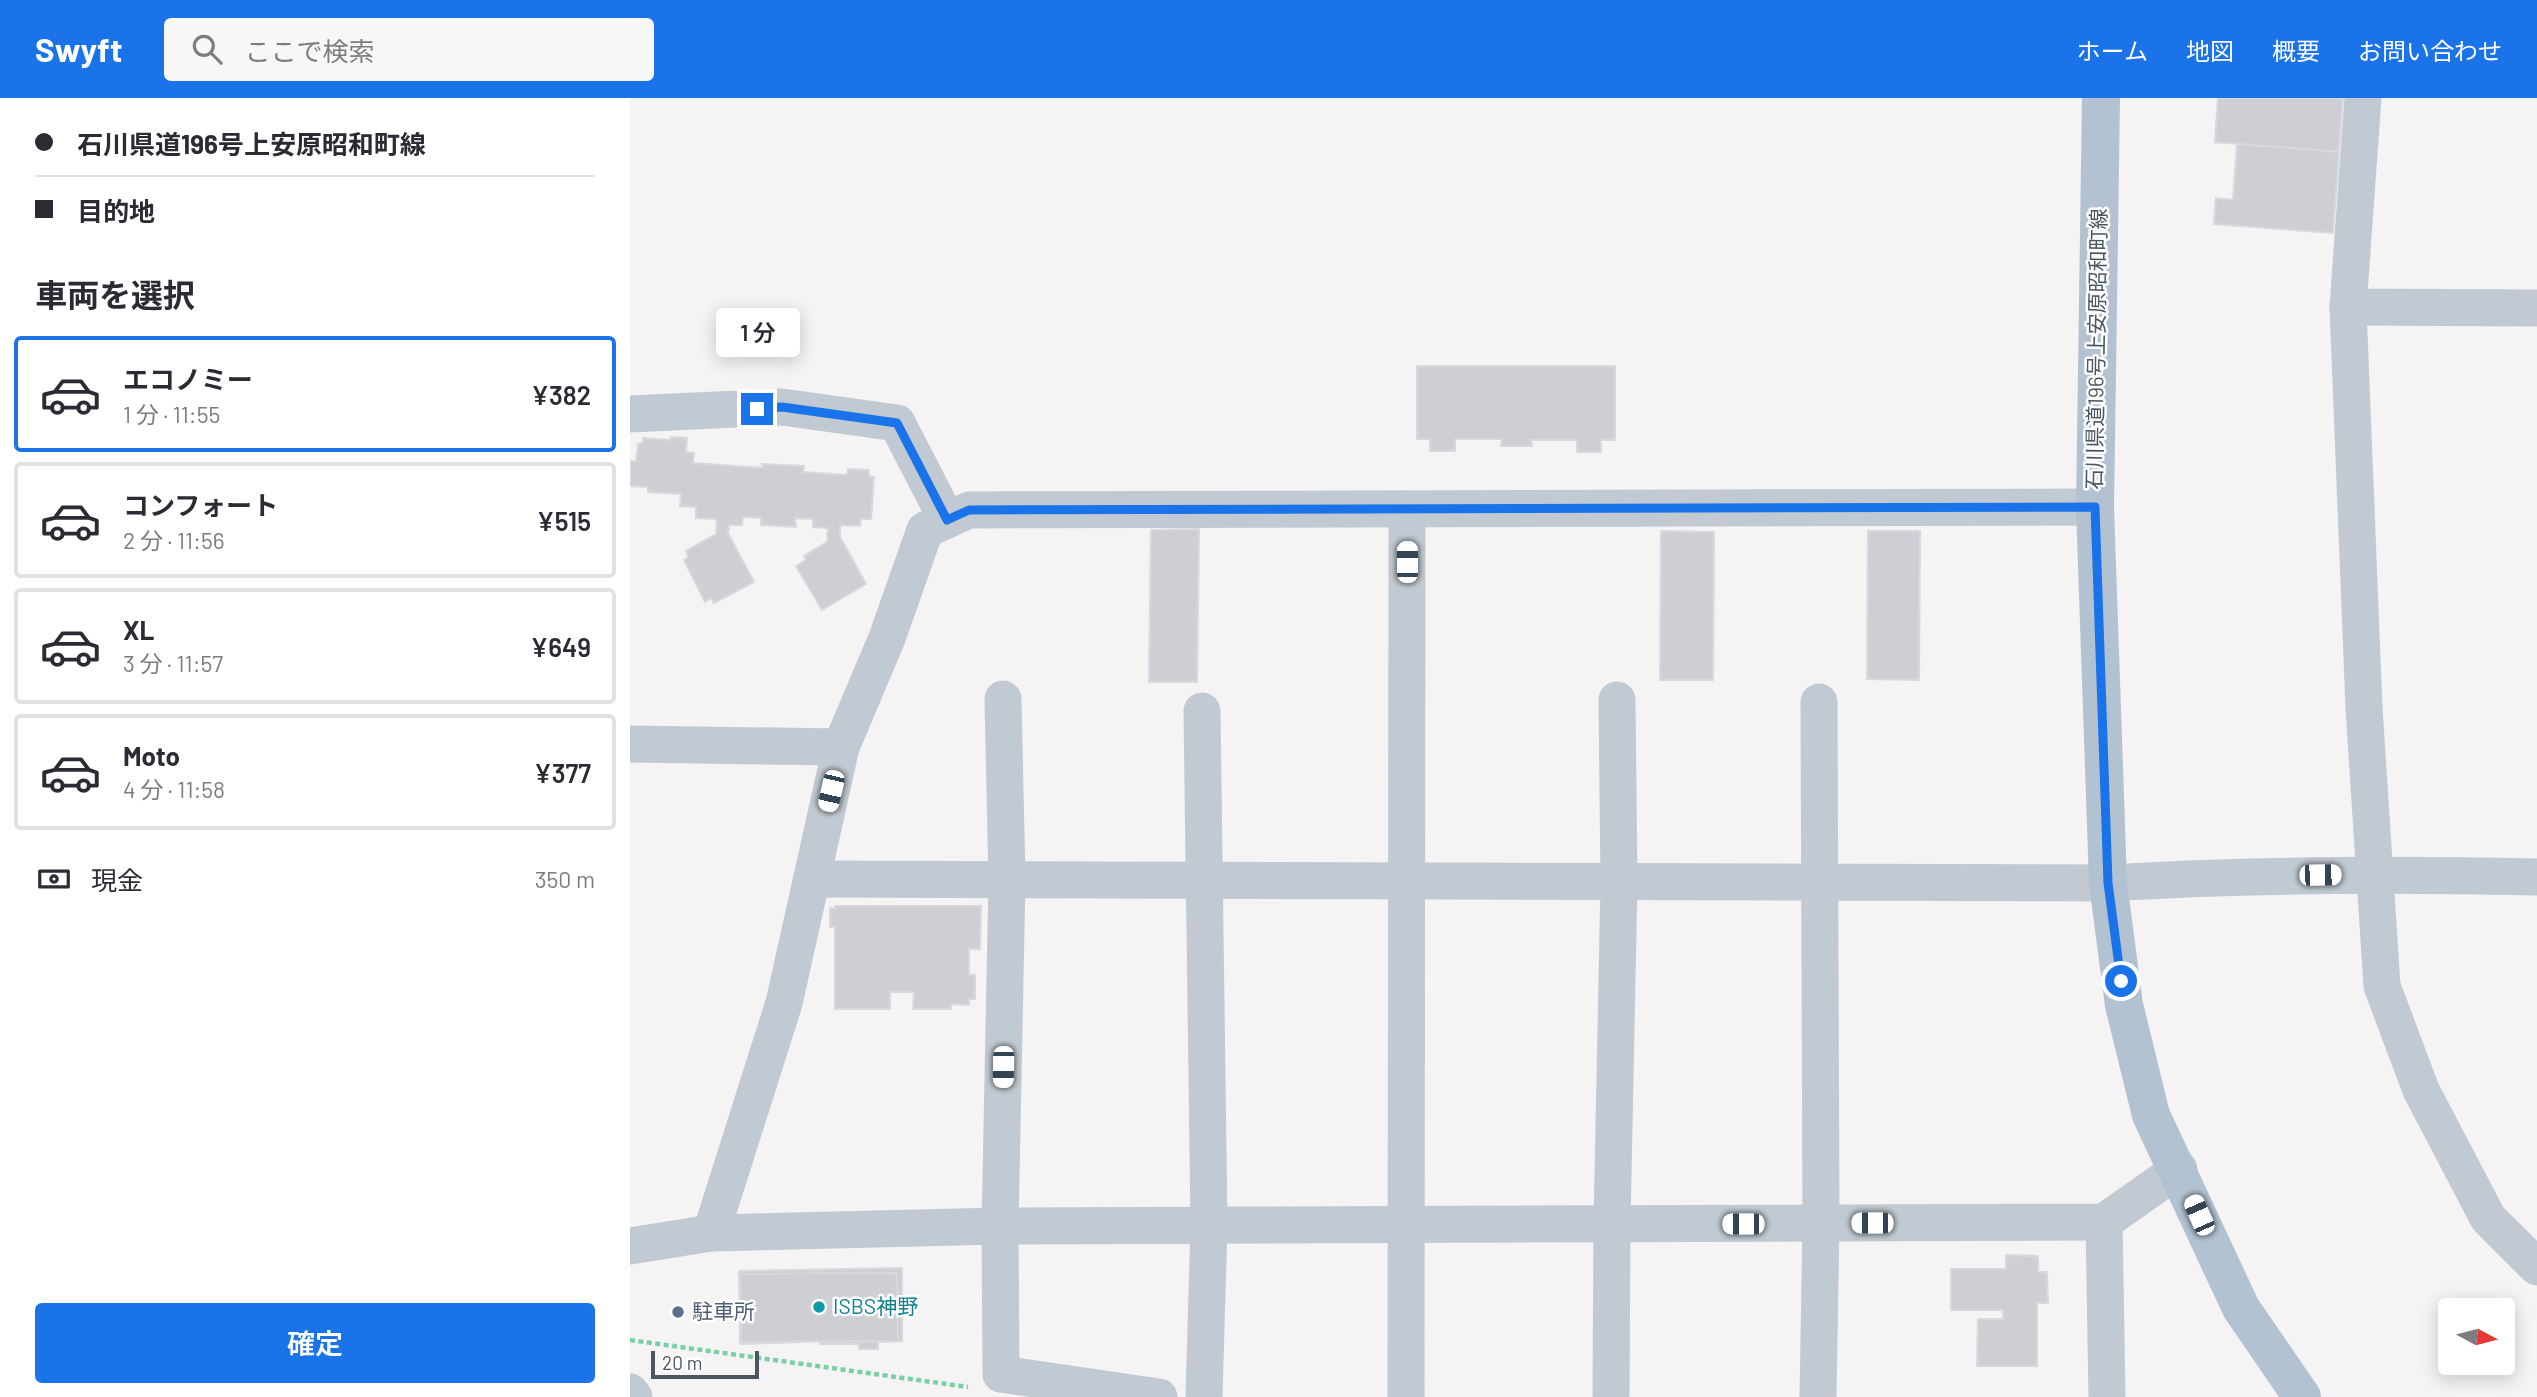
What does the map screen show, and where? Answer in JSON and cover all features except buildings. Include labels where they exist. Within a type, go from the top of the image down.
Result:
[{"type":"main road","name":"石川県道196号上安原昭和町線","points":[[2101,98],[2095,507],[2108,883],[2124,1006],[2151,1115],[2179,1169],[2241,1307],[2302,1397]]},
{"type":"street","points":[[2363,98],[2348,307],[2364,708],[2382,986],[2421,1090],[2488,1218],[2537,1268]]},
{"type":"street","points":[[2348,307],[2537,308]]},
{"type":"street","points":[[630,414],[782,407],[897,423],[947,520]]},
{"type":"street","points":[[710,1233],[785,1003],[841,747],[887,638],[925,530],[969,510],[2095,507]]},
{"type":"street","points":[[1406,1397],[1407,509]]},
{"type":"street","points":[[1003,699],[1007,880],[1000,1226],[1000,1387],[1159,1397]]},
{"type":"street","points":[[1611,1397],[1619,882],[1617,700]]},
{"type":"street","points":[[1818,1397],[1821,1223],[1819,702]]},
{"type":"street","points":[[1202,711],[1209,1226],[1204,1397]]},
{"type":"street","points":[[630,744],[841,747]]},
{"type":"street","points":[[812,879],[2108,883],[2186,878],[2374,874],[2537,877]]},
{"type":"street","points":[[630,1246],[710,1233],[1000,1226],[2104,1222],[2179,1169]]},
{"type":"street","points":[[2104,1222],[2107,1397]]},
{"type":"street","points":[[630,1392],[635,1397]]},
{"type":"path","points":[[630,1340],[1000,1387]]},
{"type":"place","name":"ISBS神野","points":[[819,1307]]},
{"type":"place","name":"駐車所","points":[[678,1312]]},
{"type":"route","points":[[757,409],[782,407],[897,423],[947,520],[969,510],[2095,507],[2108,883],[2121,981]]}]
